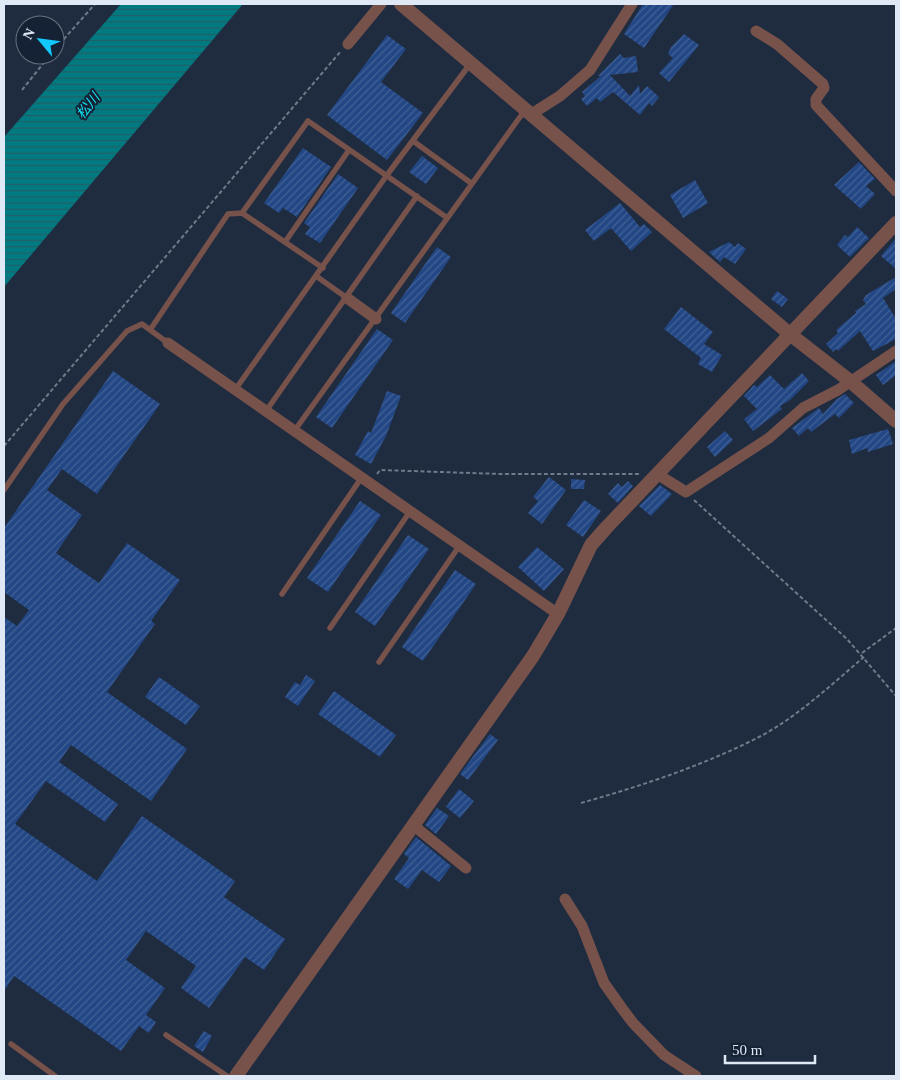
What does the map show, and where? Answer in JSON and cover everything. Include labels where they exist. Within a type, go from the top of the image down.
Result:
[{"type":"street","points":[[348,44],[381,4]]},
{"type":"street","points":[[401,4],[791,335],[850,381],[896,422]]},
{"type":"street","points":[[527,112],[560,96],[590,70],[632,4]]},
{"type":"street","points":[[756,31],[777,44],[823,84],[824,88],[816,99],[816,105],[896,191]]},
{"type":"street","points":[[236,1076],[533,656],[558,614],[591,545],[896,223]]},
{"type":"street","points":[[347,298],[376,319]]},
{"type":"street","points":[[168,343],[411,510],[558,614]]},
{"type":"street","points":[[654,477],[686,492],[769,438],[803,408],[838,390],[896,351]]},
{"type":"street","points":[[413,825],[466,868]]},
{"type":"street","points":[[565,899],[582,926],[604,983],[621,1007],[633,1023],[664,1055],[696,1076]]},
{"type":"lane","points":[[235,390],[387,175],[470,64]]},
{"type":"lane","points":[[295,430],[376,319],[446,217],[527,112]]},
{"type":"lane","points":[[242,213],[308,121],[446,217]]},
{"type":"lane","points":[[413,141],[471,183]]},
{"type":"lane","points":[[285,242],[349,150]]},
{"type":"lane","points":[[266,411],[417,196]]},
{"type":"lane","points":[[150,330],[228,214],[242,213],[322,268]]},
{"type":"lane","points":[[316,276],[347,298]]},
{"type":"lane","points":[[4,490],[64,404],[127,331],[142,324],[168,343]]},
{"type":"lane","points":[[282,594],[367,480]]},
{"type":"lane","points":[[330,628],[411,510]]},
{"type":"lane","points":[[379,662],[460,545]]},
{"type":"lane","points":[[166,1035],[227,1076]]},
{"type":"lane","points":[[11,1044],[55,1076]]},
{"type":"path","points":[[65,38],[95,4]]},
{"type":"path","points":[[4,446],[348,44]]},
{"type":"path","points":[[22,90],[42,65]]},
{"type":"path","points":[[367,480],[380,470],[501,474],[643,474],[654,477]]},
{"type":"path","points":[[686,492],[861,653],[896,696]]},
{"type":"path","points":[[861,653],[896,628]]},
{"type":"path","points":[[581,803],[630,789],[693,766],[760,736],[810,702],[864,657]]},
{"type":"water","name":"松川","points":[[121,4],[243,4],[4,287],[4,137]]},
{"type":"building","points":[[643,4],[674,4],[644,48],[624,34]]},
{"type":"building","points":[[684,34],[699,45],[669,82],[659,73],[673,58],[668,54],[671,47]]},
{"type":"building","points":[[387,35],[406,49],[381,82],[423,113],[387,160],[327,115]]},
{"type":"building","points":[[620,54],[624,58],[636,56],[638,72],[610,75],[630,96],[639,85],[640,94],[647,86],[659,97],[652,106],[649,103],[640,115],[613,92],[600,102],[597,98],[587,106],[581,99],[585,96],[582,92],[601,76],[598,76]]},
{"type":"building","points":[[303,148],[331,167],[297,217],[283,208],[279,213],[264,203]]},
{"type":"building","points":[[422,156],[438,168],[426,184],[409,172]]},
{"type":"building","points":[[859,162],[875,179],[866,186],[875,194],[861,209],[834,185]]},
{"type":"building","points":[[338,174],[358,188],[320,243],[305,234],[310,227],[304,223]]},
{"type":"building","points":[[695,180],[708,203],[683,218],[670,195]]},
{"type":"building","points":[[620,203],[640,227],[644,224],[652,232],[631,251],[611,228],[594,241],[585,230]]},
{"type":"building","points":[[857,227],[869,238],[850,257],[837,245],[845,235],[848,237]]},
{"type":"building","points":[[896,238],[896,269],[881,256]]},
{"type":"building","points":[[729,242],[735,247],[738,243],[746,249],[735,264],[724,257],[720,262],[709,252]]},
{"type":"building","points":[[437,247],[451,257],[405,323],[391,313]]},
{"type":"building","points":[[896,277],[896,289],[883,298],[896,319],[896,339],[873,351],[860,331],[838,351],[836,349],[833,352],[826,344],[838,333],[836,330],[856,313],[855,311],[866,304],[863,300],[866,295]]},
{"type":"building","points":[[777,291],[788,299],[782,307],[771,299]]},
{"type":"building","points":[[681,307],[713,332],[704,344],[722,355],[712,372],[698,364],[701,358],[664,329]]},
{"type":"building","points":[[377,329],[393,340],[332,428],[316,417]]},
{"type":"building","points":[[896,361],[896,375],[883,385],[876,375]]},
{"type":"building","points":[[113,371],[160,404],[97,494],[62,469],[47,490],[82,515],[56,553],[99,583],[127,543],[180,580],[151,621],[155,624],[107,692],[187,749],[151,801],[71,745],[59,762],[118,804],[105,822],[46,781],[15,824],[97,881],[142,816],[235,881],[224,897],[285,939],[264,970],[245,957],[209,1008],[181,988],[196,966],[146,931],[126,960],[165,988],[146,1015],[156,1022],[149,1033],[139,1026],[121,1051],[14,976],[4,991],[4,617],[17,626],[29,610],[4,592],[4,528]]},
{"type":"building","points":[[802,373],[809,381],[790,400],[780,406],[782,409],[753,431],[744,419],[757,409],[744,396],[754,385],[757,387],[770,375],[784,389]]},
{"type":"building","points":[[387,391],[401,396],[386,436],[371,464],[355,455],[368,431],[371,433]]},
{"type":"building","points":[[845,394],[854,403],[839,418],[835,414],[811,432],[808,428],[799,436],[792,428],[819,408],[823,414],[837,399]]},
{"type":"building","points":[[888,429],[893,444],[868,452],[867,448],[852,454],[849,440]]},
{"type":"building","points":[[725,431],[733,440],[715,457],[707,447]]},
{"type":"building","points":[[549,477],[566,490],[542,524],[528,513],[538,501],[533,497]]},
{"type":"building","points":[[571,479],[585,480],[584,489],[571,489]]},
{"type":"building","points":[[628,481],[633,486],[618,503],[608,494],[618,483],[622,487]]},
{"type":"building","points":[[660,485],[672,494],[651,516],[639,506]]},
{"type":"building","points":[[584,500],[601,511],[583,537],[566,525]]},
{"type":"building","points":[[360,501],[381,515],[328,592],[307,578]]},
{"type":"building","points":[[408,535],[429,549],[375,626],[355,612]]},
{"type":"building","points":[[537,547],[564,569],[544,591],[518,567]]},
{"type":"building","points":[[455,570],[476,584],[423,661],[402,647]]},
{"type":"building","points":[[306,675],[315,681],[298,706],[285,697],[295,682],[300,685]]},
{"type":"building","points":[[159,677],[200,706],[186,725],[145,697]]},
{"type":"building","points":[[334,691],[396,735],[380,757],[318,714]]},
{"type":"building","points":[[490,734],[498,740],[468,780],[460,774]]},
{"type":"building","points":[[459,789],[474,801],[460,818],[446,807]]},
{"type":"building","points":[[437,808],[449,816],[436,834],[425,825]]},
{"type":"building","points":[[416,837],[451,866],[439,882],[422,870],[408,889],[394,879],[409,858],[404,854]]},
{"type":"building","points":[[204,1031],[212,1036],[203,1052],[194,1046]]}]
